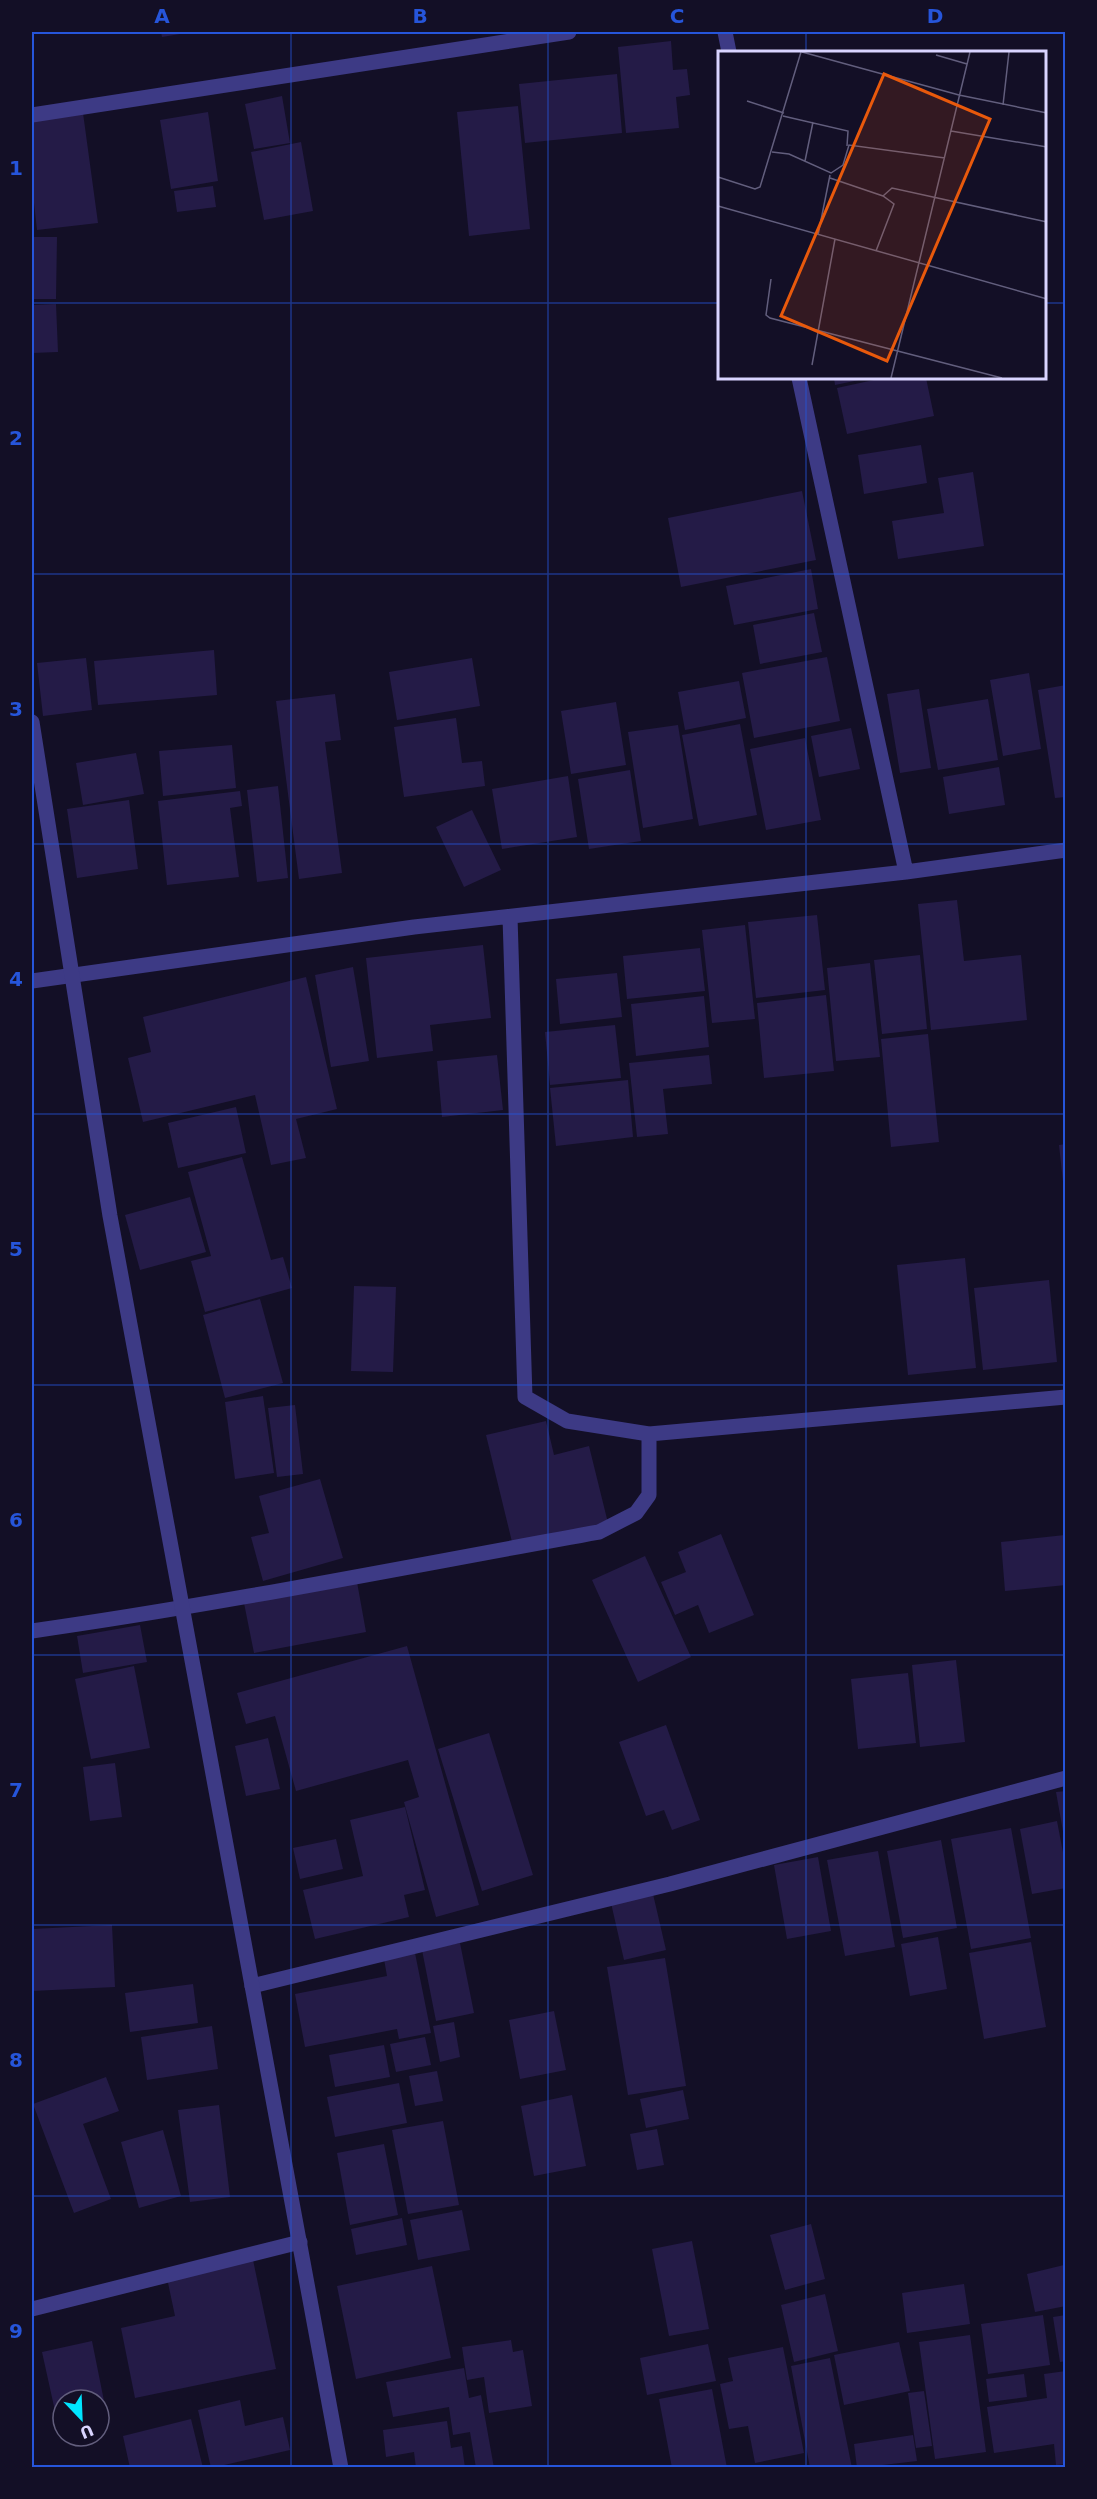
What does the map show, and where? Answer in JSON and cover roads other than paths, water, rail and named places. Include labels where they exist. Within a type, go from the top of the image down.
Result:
[{"type":"street","points":[[32,115],[569,32]]},
{"type":"street","points":[[725,32],[729,51]]},
{"type":"street","points":[[800,380],[906,872]]},
{"type":"street","points":[[32,722],[110,1216],[341,2468]]},
{"type":"street","points":[[32,981],[510,916],[906,872],[1065,850]]},
{"type":"street","points":[[510,916],[525,1397],[567,1421],[649,1434],[1065,1397]]},
{"type":"street","points":[[32,1631],[183,1610],[262,1593],[599,1532],[636,1513],[649,1496],[649,1434]]},
{"type":"street","points":[[252,1986],[670,1884],[1065,1778]]},
{"type":"street","points":[[32,2309],[300,2242]]}]
